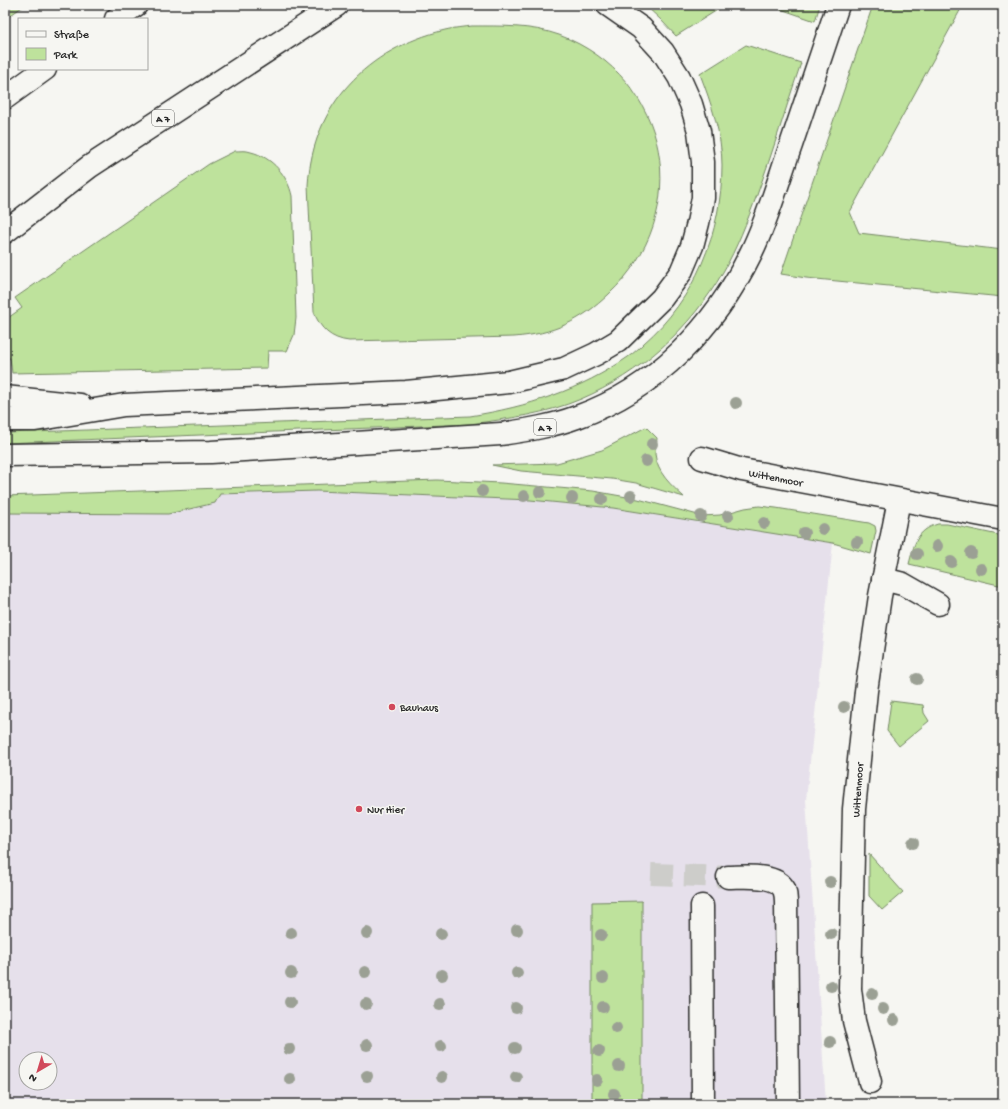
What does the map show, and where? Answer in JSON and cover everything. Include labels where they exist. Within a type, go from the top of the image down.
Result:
[{"type":"main road","points":[[117,18],[136,5]]},
{"type":"main road","points":[[332,8],[351,5]]},
{"type":"main road","points":[[5,420],[35,420],[124,405],[406,392],[509,382],[564,369],[596,354],[618,341],[662,298],[681,272],[692,246],[698,223],[702,198],[703,162],[699,131],[691,104],[679,77],[663,52],[641,28],[608,5]]},
{"type":"main road","name":"A 7","points":[[5,455],[211,452],[501,434],[542,427],[578,417],[614,401],[646,382],[677,357],[703,329],[721,305],[736,281],[752,252],[771,204],[838,5]]},
{"type":"main road","name":"A 7","points":[[5,232],[89,167],[332,8]]},
{"type":"main road","points":[[5,98],[45,70]]},
{"type":"main road","points":[[5,397],[108,408]]},
{"type":"main road","name":"Wittenmoor","points":[[702,458],[742,470],[1003,519]]},
{"type":"main road","name":"Wittenmoor","points":[[870,1082],[854,1021],[850,989],[854,809],[864,703],[883,579],[899,500]]},
{"type":"main road","points":[[883,579],[903,584],[938,604]]},
{"type":"main road","points":[[728,877],[762,877],[776,881],[784,889],[786,901],[788,1104]]},
{"type":"main road","points":[[702,906],[703,1104]]},
{"type":"shaded area","points":[[317,491],[530,500],[613,508],[833,543],[806,800],[826,1104],[5,1104],[5,502]]},
{"type":"green space","points":[[5,5],[25,5],[5,19]]},
{"type":"green space","points":[[645,5],[721,5],[722,7],[676,36]]},
{"type":"green space","points":[[769,5],[820,5],[815,21]]},
{"type":"green space","points":[[873,5],[963,5],[850,212],[859,233],[1003,250],[1003,297],[806,278],[781,274]]},
{"type":"green space","points":[[472,26],[505,26],[538,29],[559,35],[597,55],[626,82],[647,114],[658,150],[661,188],[653,226],[636,262],[609,294],[588,312],[577,319],[554,329],[541,333],[514,337],[349,341],[337,338],[323,328],[314,312],[308,185],[312,156],[321,129],[333,105],[349,84],[369,66],[391,51],[417,39],[445,30]]},
{"type":"green space","points":[[746,45],[801,63],[763,179],[742,234],[733,254],[710,293],[680,330],[643,363],[603,389],[554,409],[512,418],[470,424],[5,443],[5,433],[470,416],[512,408],[553,396],[592,379],[610,369],[638,349],[662,326],[678,306],[702,263],[711,240],[717,215],[721,190],[722,153],[712,107],[700,74]]},
{"type":"green space","points":[[235,151],[249,151],[266,158],[278,168],[283,175],[287,181],[292,196],[296,318],[294,335],[287,351],[268,351],[267,368],[12,373],[10,358],[5,359],[5,320],[22,308],[15,298],[209,164]]},
{"type":"green space","points":[[646,427],[657,438],[655,454],[656,461],[662,473],[684,497],[636,483],[612,479],[521,471],[492,465],[557,463],[602,450]]},
{"type":"green space","points":[[437,480],[501,483],[593,491],[638,499],[702,516],[720,515],[759,506],[869,523],[875,526],[876,531],[871,554],[833,543],[613,508],[530,500],[317,491],[220,494],[215,503],[168,514],[5,513],[5,496]]},
{"type":"green space","points":[[938,524],[947,524],[1003,536],[1003,586],[909,564],[920,534]]},
{"type":"green space","points":[[891,701],[923,705],[924,713],[929,721],[899,746],[887,731]]},
{"type":"green space","points":[[869,854],[903,892],[882,910],[869,896]]},
{"type":"green space","points":[[642,901],[642,1104],[592,1104],[592,902]]},
{"type":"tunnel","points":[[651,874],[728,877]]},
{"type":"place","name":"Bauhaus","points":[[392,707]]},
{"type":"place","name":"Nur Hier","points":[[359,809]]}]
